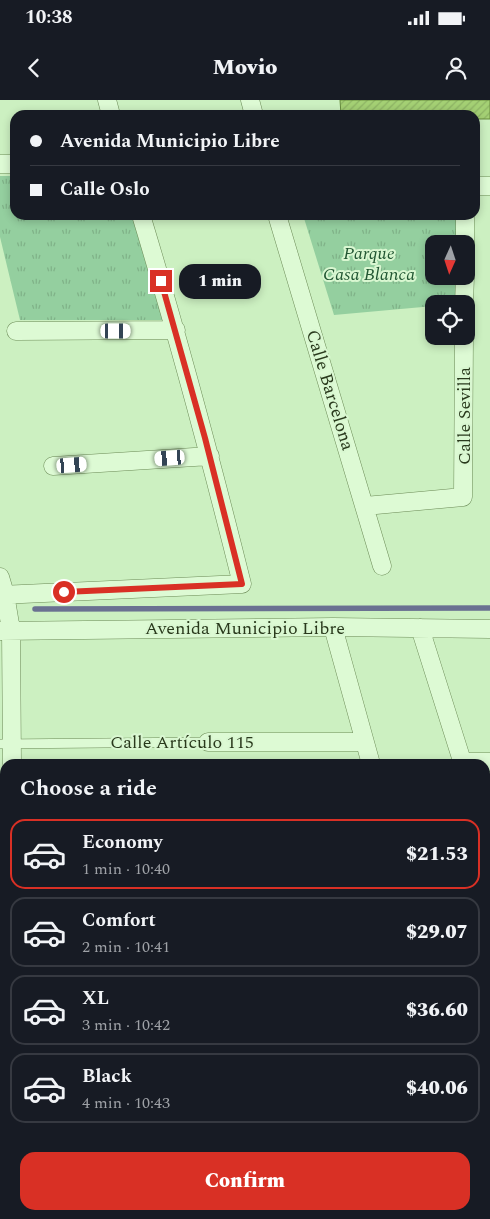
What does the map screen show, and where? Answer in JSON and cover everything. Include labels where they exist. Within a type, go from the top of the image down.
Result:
[{"type":"street","points":[[3,594],[242,584],[176,330],[143,220]]},
{"type":"street","name":"Calle Barcelona","points":[[279,220],[382,566]]},
{"type":"street","points":[[465,220],[465,235]]},
{"type":"street","points":[[16,331],[176,330]]},
{"type":"street","name":"Calle Sevilla","points":[[365,506],[463,497],[464,345]]},
{"type":"street","points":[[53,466],[210,456]]},
{"type":"street","points":[[0,577],[5,630],[6,744],[10,759]]},
{"type":"street","points":[[332,627],[369,759]]},
{"type":"street","name":"Avenida Municipio Libre","points":[[5,630],[332,627],[490,629]]},
{"type":"street","points":[[420,628],[462,759]]},
{"type":"street","name":"Calle Artículo 115","points":[[208,742],[364,742]]},
{"type":"lane","name":"Calle Artículo 115","points":[[6,744],[208,742]]},
{"type":"green space","points":[[0,176],[10,176],[10,220],[133,220],[163,320],[20,320],[0,237]]},
{"type":"green space","name":"Parque Casa Blanca","points":[[305,220],[464,220],[463,235],[425,235],[425,285],[459,285],[459,295],[425,295],[425,307],[334,315]]},
{"type":"building","points":[[340,100],[490,100],[490,119],[480,119],[480,110],[341,110]]},
{"type":"waterway","points":[[35,609],[490,608]]},
{"type":"route","points":[[64,592],[242,584],[205,438],[161,281]]}]
